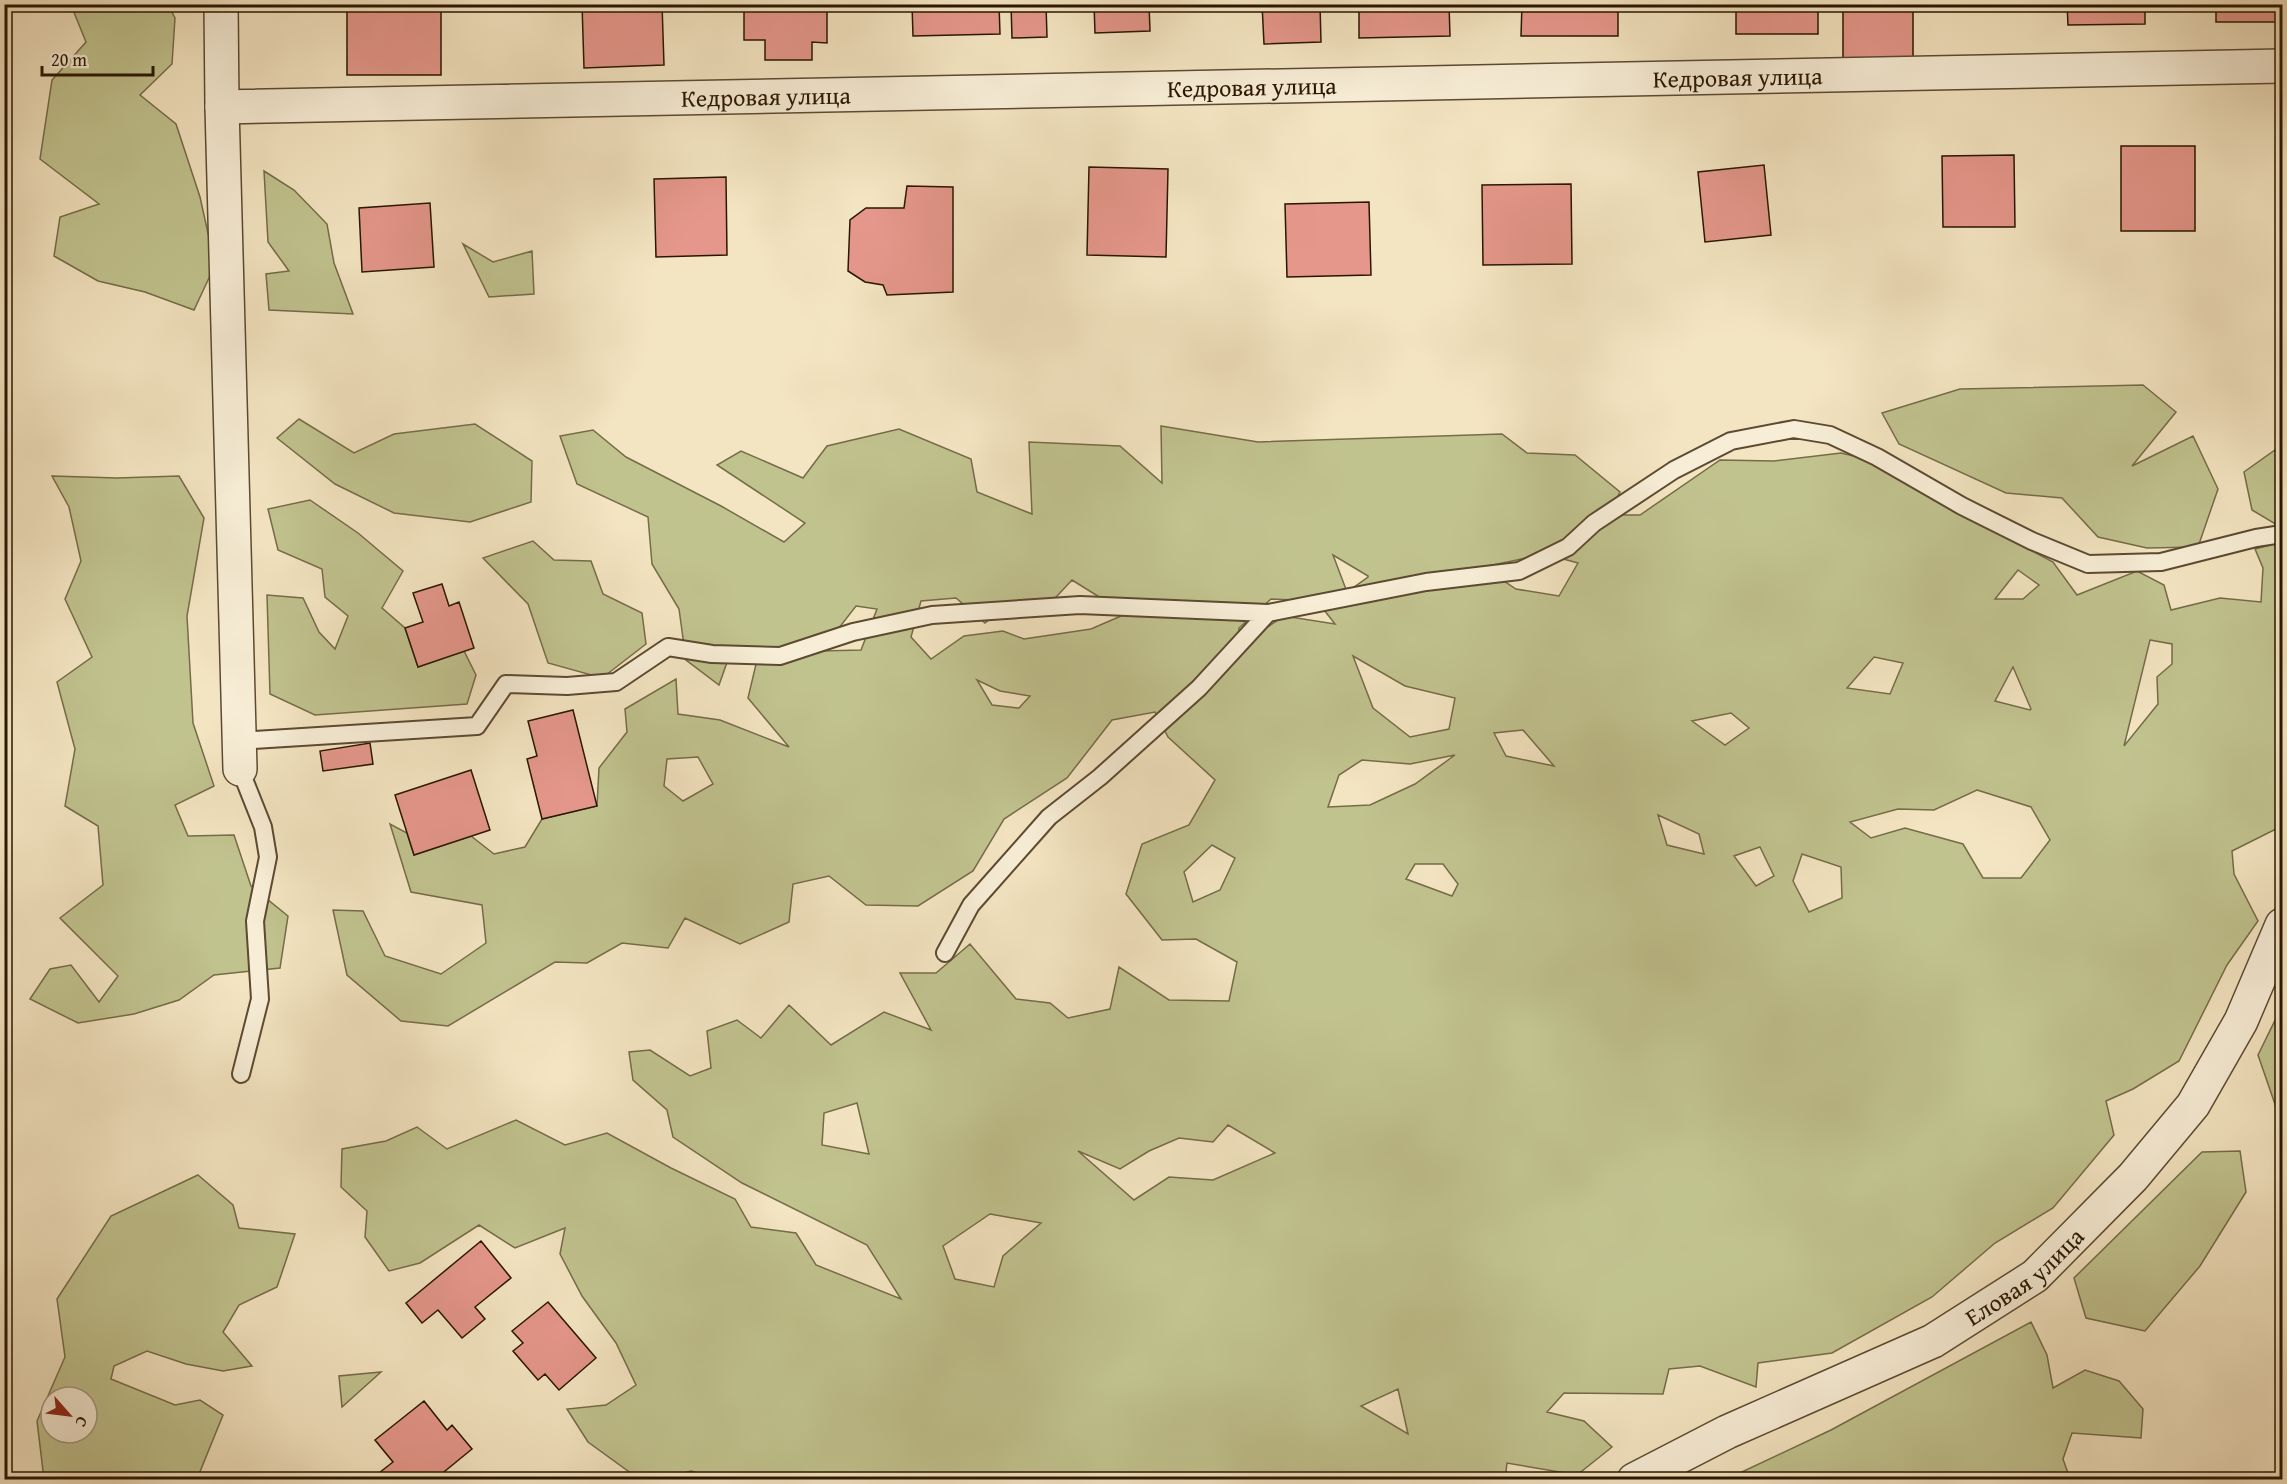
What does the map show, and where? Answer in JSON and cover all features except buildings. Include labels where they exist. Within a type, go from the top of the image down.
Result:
[{"type":"street","points":[[221,4],[240,755]]},
{"type":"street","name":"Кедровая улица","points":[[222,107],[2283,66]]},
{"type":"street","name":"Еловая улица","points":[[1634,1479],[1727,1432],[1933,1341],[2035,1276],[2133,1177],[2193,1105],[2241,1021],[2283,925]]},
{"type":"lane","points":[[242,1074],[260,999],[255,921],[268,857],[263,827],[240,755],[477,726],[506,684],[567,686],[616,682],[668,647],[712,654],[780,656],[854,632],[932,615],[1080,605],[1268,613],[1426,582],[1519,571],[1568,547],[1594,523],[1674,470],[1731,441],[1794,429],[1830,435],[1877,458],[1962,506],[2022,536],[2088,564],[2161,562],[2256,538],[2283,534]]},
{"type":"lane","points":[[945,953],[971,905],[1049,817],[1100,777],[1198,688],[1268,613]]},
{"type":"green space","points":[[71,5],[168,5],[175,18],[172,64],[140,95],[176,124],[200,197],[215,265],[194,310],[145,292],[98,281],[54,256],[60,217],[99,204],[40,159],[52,80],[86,42]]},
{"type":"green space","points":[[264,171],[294,190],[327,224],[334,263],[353,314],[269,310],[266,274],[289,271],[268,242]]},
{"type":"green space","points":[[463,244],[493,262],[532,251],[534,294],[489,297]]},
{"type":"green space","points":[[2143,385],[2176,412],[2132,466],[2193,436],[2218,489],[2198,547],[2147,548],[2098,537],[2062,498],[2006,493],[1899,444],[1882,413],[1960,389]]},
{"type":"green space","points":[[299,419],[354,453],[394,434],[475,424],[532,461],[531,502],[470,522],[394,513],[335,484],[277,438]]},
{"type":"green space","points":[[1161,426],[1258,442],[1502,434],[1527,453],[1575,455],[1620,492],[1608,515],[1640,515],[1720,460],[1774,461],[1841,453],[1904,468],[1980,523],[2053,562],[2077,595],[2137,571],[2164,585],[2171,610],[2220,598],[2261,602],[2263,568],[2255,549],[2282,542],[2282,826],[2232,851],[2234,874],[2258,921],[2227,965],[2179,1061],[2133,1089],[2106,1101],[2114,1135],[2053,1208],[1995,1243],[1932,1297],[1832,1353],[1758,1363],[1756,1387],[1700,1366],[1669,1369],[1663,1394],[1564,1393],[1547,1412],[1584,1421],[1612,1447],[1577,1475],[1507,1463],[1505,1480],[721,1480],[691,1471],[660,1479],[639,1479],[588,1442],[567,1409],[606,1405],[636,1385],[616,1343],[582,1296],[560,1254],[565,1228],[515,1248],[479,1225],[420,1263],[389,1271],[365,1237],[367,1211],[341,1187],[342,1149],[386,1141],[417,1127],[447,1149],[516,1120],[565,1145],[607,1133],[735,1199],[751,1227],[796,1233],[816,1265],[901,1299],[867,1245],[742,1183],[673,1137],[667,1110],[633,1080],[629,1052],[650,1050],[690,1076],[711,1068],[707,1031],[737,1020],[761,1038],[789,1005],[831,1045],[884,1012],[931,1030],[900,973],[936,973],[970,944],[1016,999],[1050,1003],[1068,1018],[1110,1009],[1119,967],[1169,1000],[1229,1001],[1237,962],[1196,939],[1162,940],[1126,894],[1142,844],[1189,825],[1215,780],[1168,737],[1155,712],[1112,720],[1067,778],[1004,819],[973,871],[918,906],[866,905],[829,876],[793,884],[789,922],[740,944],[685,918],[668,948],[622,943],[587,963],[555,962],[448,1026],[401,1021],[347,975],[333,910],[363,911],[385,956],[441,974],[486,943],[482,905],[411,892],[390,824],[407,833],[414,855],[471,836],[494,854],[525,847],[542,819],[597,806],[599,768],[627,732],[625,709],[676,679],[678,714],[720,720],[789,747],[748,698],[757,660],[730,654],[719,685],[686,660],[679,609],[652,564],[648,517],[577,484],[560,436],[593,430],[626,457],[721,506],[784,542],[805,523],[717,465],[741,451],[803,478],[827,446],[899,429],[971,459],[977,492],[1032,514],[1029,442],[1120,446],[1162,483]],"holes":[[[1545,554],[1578,563],[1559,596],[1516,589],[1483,567]],[[1333,555],[1368,576],[1347,592]],[[2018,570],[2039,585],[2023,599],[1995,599]],[[1072,580],[1104,600],[1144,606],[1091,629],[1024,639],[1003,631],[964,636],[931,659],[911,637],[921,601],[956,598],[985,623],[1012,602],[1044,610]],[[1271,599],[1317,601],[1335,624],[1284,616],[1238,647],[1239,628]],[[856,606],[877,609],[861,650],[821,651]],[[2150,640],[2172,644],[2172,664],[2157,677],[2158,704],[2124,746]],[[1353,656],[1405,686],[1455,698],[1449,729],[1410,737],[1373,708]],[[1874,657],[1903,663],[1890,694],[1847,688]],[[2013,667],[2031,709],[2030,710],[1995,701]],[[977,680],[1000,691],[1030,696],[1019,708],[992,705]],[[1731,713],[1749,728],[1725,745],[1692,721]],[[1523,730],[1554,766],[1506,756],[1494,733]],[[1455,755],[1415,784],[1370,805],[1328,807],[1339,775],[1362,760],[1410,764]],[[698,757],[713,784],[683,801],[664,786],[667,759]],[[1977,790],[2031,807],[2050,840],[2021,878],[1983,878],[1963,844],[1905,828],[1871,838],[1850,822],[1898,809],[1934,810]],[[1658,815],[1699,834],[1704,854],[1667,845]],[[1212,845],[1235,858],[1220,890],[1193,902],[1184,872]],[[1760,847],[1774,876],[1756,886],[1734,856]],[[1802,854],[1841,867],[1842,898],[1809,912],[1793,881]],[[1415,864],[1443,864],[1458,884],[1452,896],[1406,879]],[[857,1103],[869,1154],[822,1145],[824,1113]],[[1228,1125],[1275,1153],[1213,1180],[1169,1177],[1134,1200],[1078,1151],[1120,1169],[1149,1151],[1179,1138],[1213,1142]],[[990,1214],[1041,1223],[1003,1256],[994,1287],[955,1279],[943,1246]],[[1398,1389],[1408,1434],[1361,1406]]]},
{"type":"green space","points":[[2282,445],[2282,528],[2252,510],[2244,472]]},
{"type":"green space","points":[[52,476],[117,478],[179,476],[204,518],[187,616],[193,723],[214,786],[175,805],[188,836],[234,835],[251,886],[288,916],[280,968],[214,975],[179,1000],[134,1014],[78,1023],[30,999],[50,969],[71,965],[99,1002],[118,976],[60,918],[103,885],[98,826],[65,806],[75,749],[57,682],[92,657],[65,599],[81,561],[69,507]]},
{"type":"green space","points":[[310,500],[358,533],[403,571],[382,608],[405,628],[418,667],[464,651],[476,675],[467,704],[315,715],[270,694],[267,595],[303,598],[319,632],[335,649],[348,616],[325,597],[322,569],[278,550],[268,509]]},
{"type":"green space","points":[[533,541],[554,560],[591,561],[603,594],[642,613],[646,644],[602,678],[548,663],[528,604],[483,558]]},
{"type":"green space","points":[[2282,1006],[2282,1108],[2278,1113],[2258,1055]]},
{"type":"green space","points":[[2240,1151],[2246,1192],[2200,1266],[2145,1331],[2086,1318],[2074,1278],[2202,1152]]},
{"type":"green space","points":[[198,1175],[233,1205],[239,1228],[295,1234],[277,1287],[239,1305],[223,1332],[252,1366],[223,1371],[186,1364],[147,1351],[114,1366],[111,1379],[175,1405],[200,1400],[223,1415],[197,1479],[44,1479],[40,1445],[99,1445],[99,1385],[53,1385],[65,1357],[57,1299],[111,1216]]},
{"type":"green space","points":[[2031,1322],[2047,1355],[2053,1388],[2085,1370],[2119,1381],[2143,1409],[2141,1438],[2072,1433],[2063,1459],[2070,1479],[1727,1479],[1831,1430]]},
{"type":"green space","points":[[381,1372],[342,1407],[339,1376]]}]
